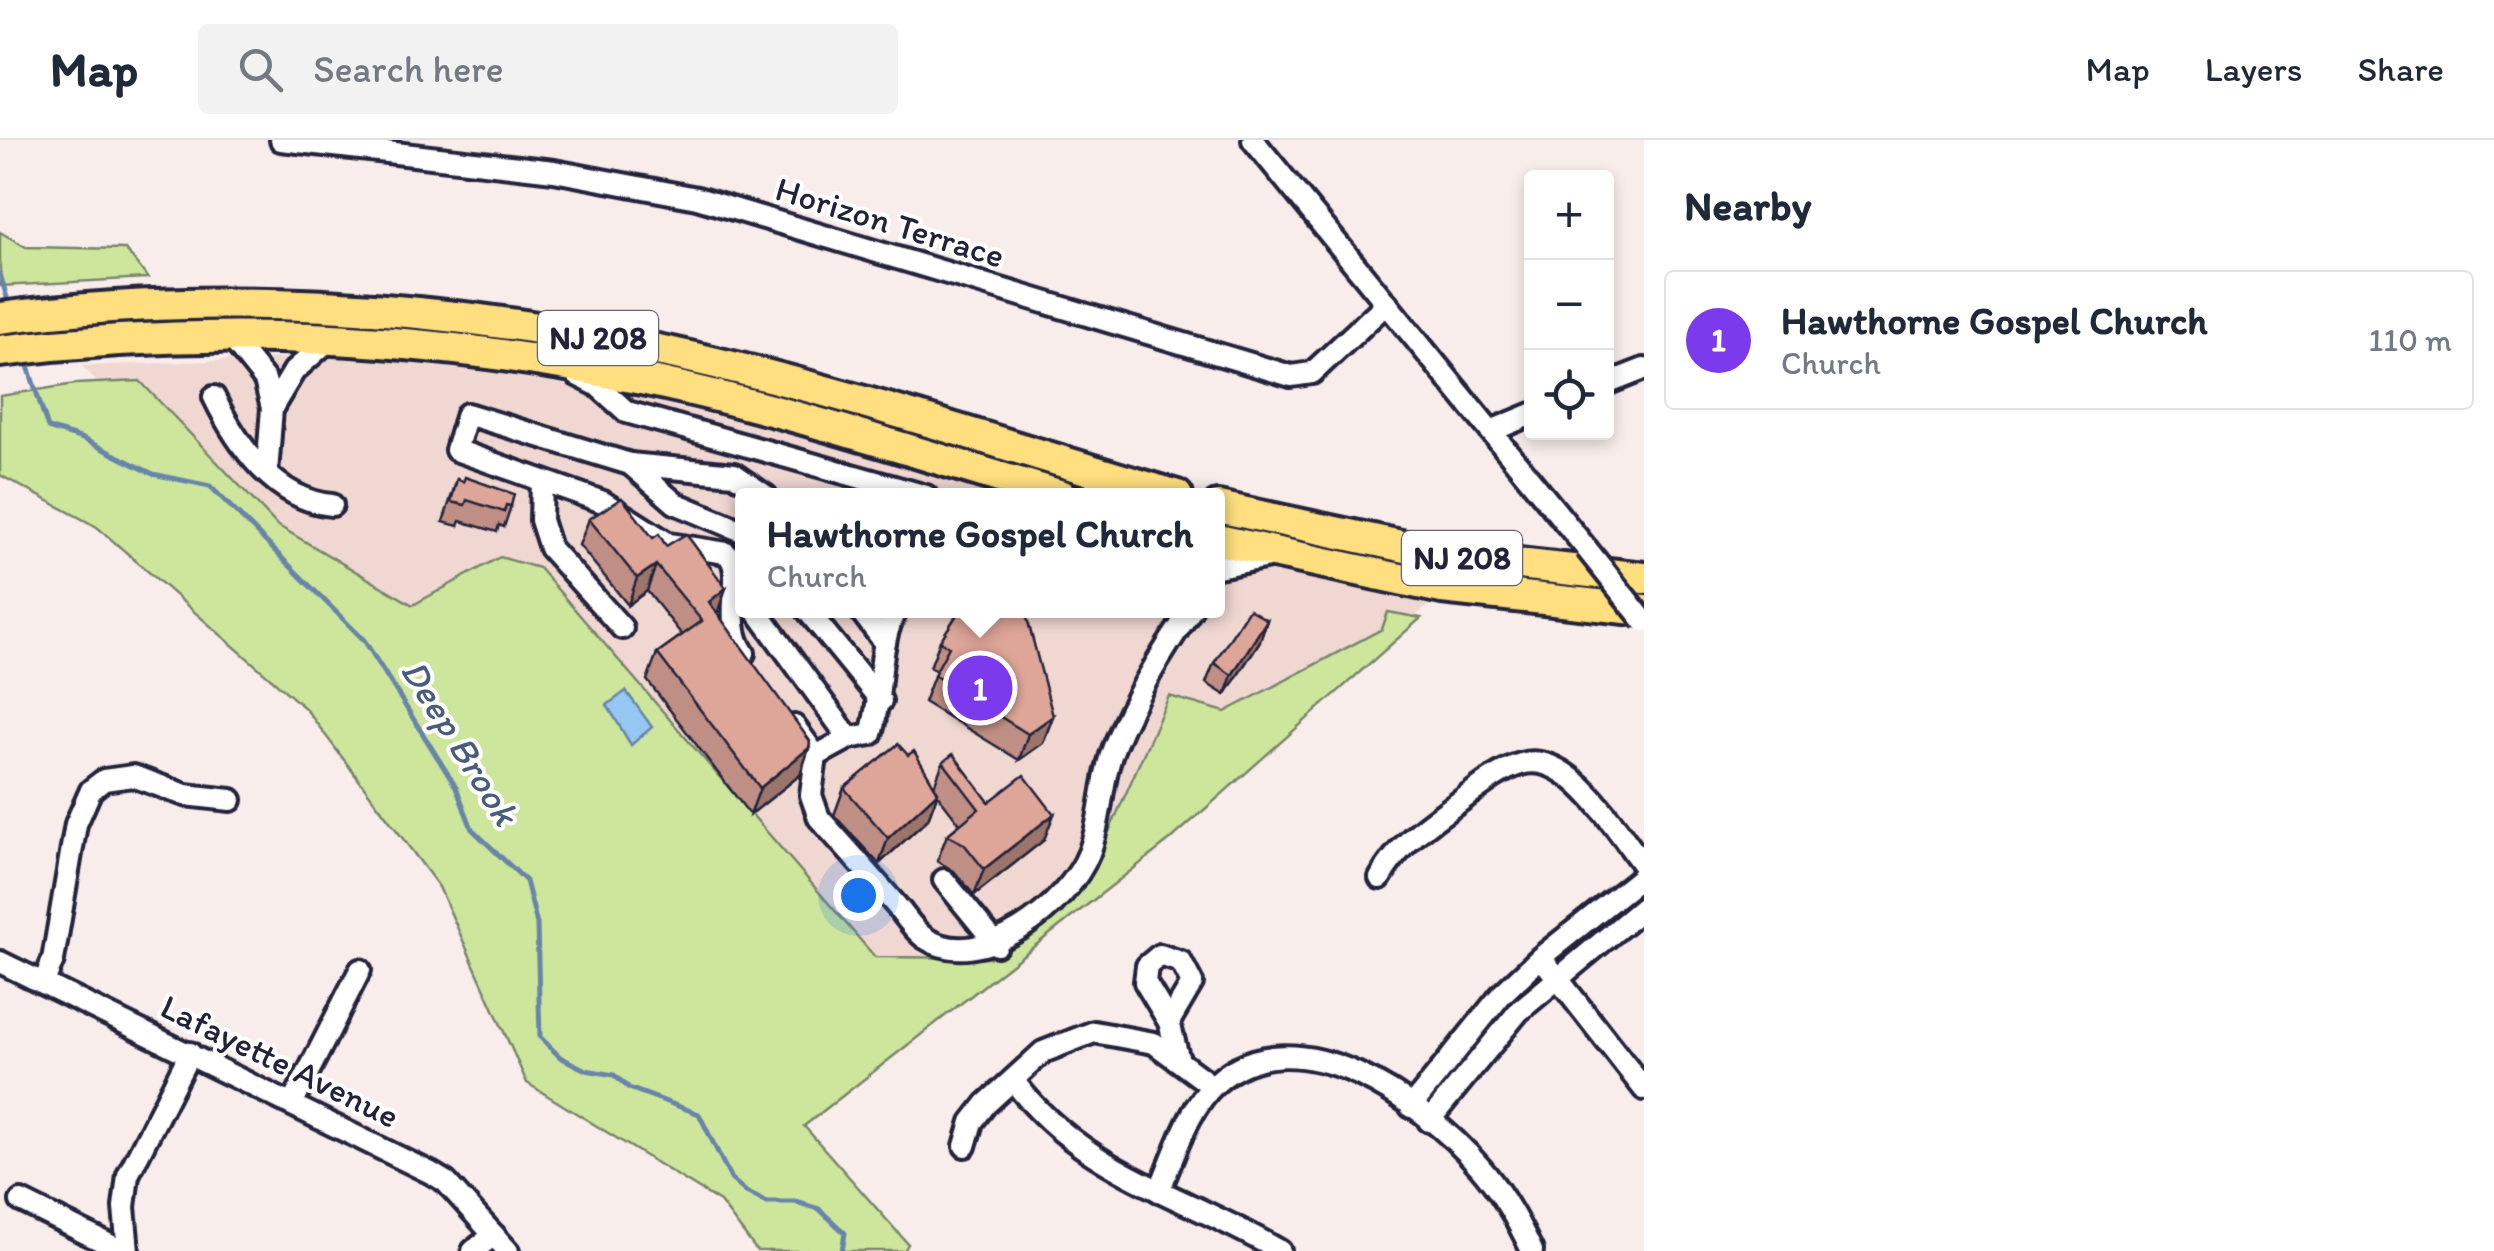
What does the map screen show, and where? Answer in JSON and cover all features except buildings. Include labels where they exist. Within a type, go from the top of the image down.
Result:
[{"type":"highway","name":"NJ 208","points":[[0,318],[134,307],[245,304],[397,312],[528,326],[730,367],[1148,488]]},
{"type":"highway","name":"NJ 208","points":[[0,351],[136,339],[230,336],[330,339],[523,358],[739,402],[1035,488]]},
{"type":"highway","name":"NJ 208","points":[[1225,509],[1430,553],[1635,577]]},
{"type":"highway","name":"NJ 208","points":[[1225,542],[1442,588],[1644,615]]},
{"type":"street","name":"Horizon Terrace","points":[[281,140],[554,171],[697,198],[1291,376],[1312,373],[1386,303]]},
{"type":"street","points":[[1253,140],[1644,615]]},
{"type":"street","points":[[230,336],[265,380],[272,408],[267,473]]},
{"type":"street","points":[[272,408],[294,371],[330,339]]},
{"type":"street","points":[[523,358],[597,385],[628,412],[899,488]]},
{"type":"street","points":[[1614,381],[1644,369]]},
{"type":"street","points":[[214,397],[231,432],[267,473],[304,502],[332,504]]},
{"type":"street","points":[[735,564],[726,553],[668,544],[604,502],[456,450],[467,414],[630,464],[734,474],[752,488]]},
{"type":"street","points":[[1491,431],[1524,417]]},
{"type":"street","points":[[734,474],[740,441]]},
{"type":"street","points":[[630,464],[676,504],[735,523]]},
{"type":"street","points":[[542,481],[541,520],[550,548],[622,628]]},
{"type":"street","points":[[726,553],[735,536]]},
{"type":"street","points":[[1225,566],[1278,556]]},
{"type":"street","points":[[735,611],[731,636],[752,666]]},
{"type":"street","points":[[762,618],[849,738]]},
{"type":"street","points":[[814,618],[881,701]]},
{"type":"street","points":[[866,618],[885,643]]},
{"type":"street","points":[[816,756],[849,738],[871,734],[881,701],[885,643],[894,618]]},
{"type":"street","points":[[784,712],[816,756],[810,794],[819,818],[925,938],[955,949],[996,945],[1062,894],[1088,858],[1098,829],[1102,782],[1114,747],[1146,674],[1185,618]]},
{"type":"street","points":[[1380,878],[1396,850],[1411,836],[1490,780],[1525,762],[1554,768],[1578,782],[1644,866]]},
{"type":"street","points":[[44,982],[53,960],[79,813],[92,790],[104,780],[134,776],[185,795],[231,800]]},
{"type":"street","points":[[1411,1107],[1464,1038],[1541,957],[1644,875]]},
{"type":"street","points":[[944,880],[996,945]]},
{"type":"street","points":[[1429,1121],[1495,1038],[1556,977],[1644,907]]},
{"type":"street","points":[[1541,957],[1644,1089]]},
{"type":"street","name":"Lafayette Avenue","points":[[0,962],[432,1173],[446,1182],[508,1251]]},
{"type":"street","points":[[292,1102],[360,970]]},
{"type":"street","points":[[1169,1022],[1179,1061]]},
{"type":"street","points":[[965,1146],[972,1122],[1051,1046],[1094,1032],[1154,1043],[1212,1086]]},
{"type":"street","points":[[21,1202],[125,1251],[128,1175],[190,1053]]},
{"type":"street","points":[[1159,1191],[1212,1086],[1250,1062],[1296,1057],[1352,1069],[1429,1121],[1481,1168],[1502,1196],[1532,1251]]},
{"type":"street","points":[[1013,1080],[1032,1106],[1081,1150],[1159,1191],[1202,1208],[1280,1251]]},
{"type":"street","points":[[473,1251],[494,1235]]},
{"type":"shaded area","points":[[341,356],[576,382],[762,427],[976,488],[735,488],[735,618],[1225,618],[1225,560],[1430,604],[801,1120],[82,366]]},
{"type":"green space","points":[[0,232],[26,247],[125,249],[148,278],[0,286]]},
{"type":"green space","points":[[140,381],[277,525],[413,605],[500,557],[539,568],[875,957],[990,958],[1061,914],[1088,879],[1169,696],[1225,712],[1382,629],[1388,612],[1421,618],[1169,841],[804,1126],[908,1244],[904,1251],[757,1251],[720,1202],[527,1083],[439,887],[306,709],[97,527],[0,475],[0,396],[75,384]]},
{"type":"water","points":[[626,691],[652,727],[631,745],[607,705]]},
{"type":"waterway","name":"Deep Brook","points":[[0,274],[8,301]]},
{"type":"waterway","name":"Deep Brook","points":[[28,366],[48,428],[83,439],[153,474],[210,486],[364,640],[456,787],[472,829],[526,881],[537,924],[540,1037],[560,1057],[586,1070],[614,1075],[629,1088],[699,1114],[731,1179],[766,1202],[796,1202],[819,1209],[845,1233],[842,1251]]},
{"type":"place","name":"Hawthorne Gospel Church","points":[[980,688]]}]
